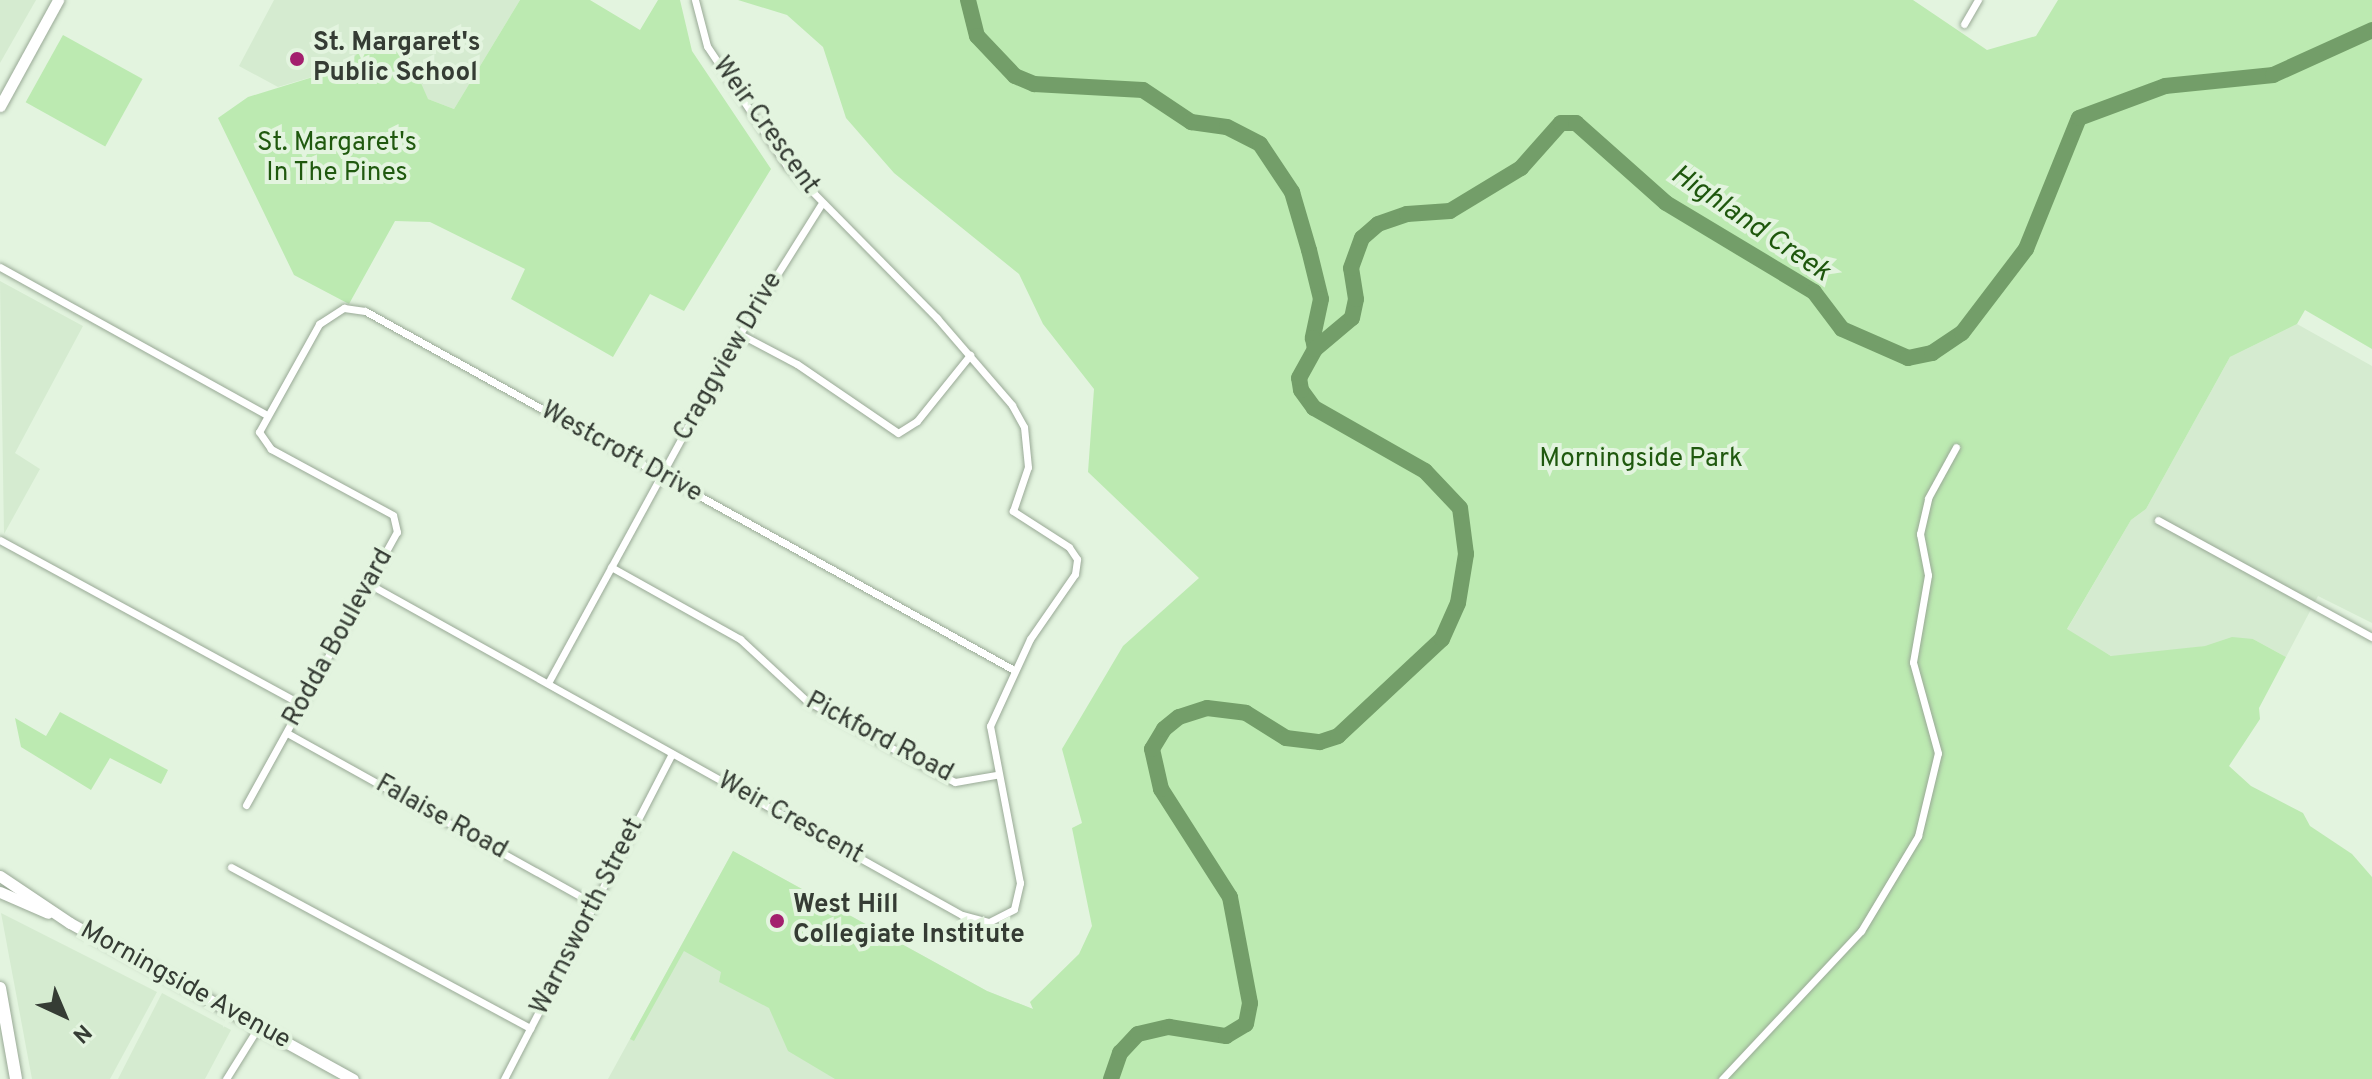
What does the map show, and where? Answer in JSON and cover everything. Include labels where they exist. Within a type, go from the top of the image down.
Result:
[{"type":"main road","points":[[0,106],[58,0]]},
{"type":"main road","name":"Morningside Avenue","points":[[0,876],[60,917],[353,1079]]},
{"type":"main road","name":"Morningside Avenue","points":[[0,892],[60,917]]},
{"type":"main road","points":[[0,988],[16,1079]]},
{"type":"street","name":"Weir Crescent","points":[[369,584],[962,915],[989,922],[1014,909],[1020,896],[996,775],[990,726],[1014,670],[1078,565],[1069,547],[1013,511],[1028,467],[1024,427],[997,384],[787,166],[707,46],[695,0]]},
{"type":"street","points":[[1964,24],[1978,0]]},
{"type":"street","name":"Craggview Drive","points":[[548,683],[740,334],[822,203]]},
{"type":"street","points":[[0,267],[265,414]]},
{"type":"street","name":"Westcroft Drive","points":[[265,414],[319,324],[336,310],[351,308],[662,475],[1014,670]]},
{"type":"street","points":[[740,334],[797,364],[898,433],[917,421],[970,355]]},
{"type":"street","name":"Rodda Boulevard","points":[[246,805],[397,532],[398,520],[271,449],[259,432],[265,414]]},
{"type":"street","points":[[1722,1079],[1861,931],[1918,836],[1938,753],[1913,662],[1928,575],[1920,534],[1928,498],[1956,447]]},
{"type":"street","points":[[2158,520],[2372,637]]},
{"type":"street","points":[[0,540],[301,704]]},
{"type":"street","name":"Pickford Road","points":[[611,567],[740,639],[807,701],[935,772],[955,782],[996,775]]},
{"type":"street","name":"Falaise Road","points":[[287,733],[594,904]]},
{"type":"street","name":"Warnsworth Street","points":[[504,1079],[672,754]]},
{"type":"street","points":[[231,867],[317,909],[530,1028]]},
{"type":"street","points":[[226,1079],[259,1026]]},
{"type":"shaded area","points":[[0,0],[36,0],[0,63]]},
{"type":"shaded area","name":"St. Margaret's Public School","points":[[274,0],[520,0],[454,109],[428,99],[359,52],[342,68],[278,87],[239,66]]},
{"type":"shaded area","points":[[0,281],[83,326],[15,453],[40,469],[4,534]]},
{"type":"shaded area","points":[[2297,324],[2372,366],[2372,623],[2318,596],[2286,657],[2253,639],[2117,659],[2066,631],[2131,520],[2146,509],[2230,357]]},
{"type":"shaded area","name":"West Hill Collegiate Institute","points":[[733,851],[987,991],[1033,1009],[1013,1079],[608,1079]]},
{"type":"shaded area","points":[[1,913],[157,992],[110,1079],[32,1079]]},
{"type":"shaded area","points":[[162,993],[231,1030],[205,1079],[118,1079]]},
{"type":"green space","name":"St. Margaret's In The Pines","points":[[520,0],[590,0],[640,30],[658,0],[680,0],[692,51],[771,169],[684,311],[650,294],[613,357],[511,299],[525,269],[430,222],[395,221],[349,304],[294,275],[218,118],[248,97],[342,68],[359,52],[405,47],[428,99],[454,109]]},
{"type":"green space","name":"Morningside Park","points":[[738,0],[1913,0],[1987,50],[2036,36],[2058,0],[2372,0],[2372,349],[2305,310],[2297,324],[2230,357],[2146,509],[2131,520],[2067,629],[2111,656],[2205,646],[2232,637],[2253,639],[2286,657],[2259,708],[2260,719],[2229,766],[2251,786],[2303,813],[2310,826],[2352,854],[2372,877],[2372,1079],[835,1079],[788,1051],[769,1008],[719,982],[721,972],[684,951],[634,1041],[630,1039],[733,851],[987,991],[1033,1009],[1030,1002],[1079,954],[1092,926],[1072,828],[1082,823],[1062,749],[1123,646],[1199,578],[1088,472],[1094,389],[1043,324],[1019,274],[894,173],[846,118],[823,47],[787,15]]},
{"type":"green space","points":[[63,35],[143,79],[105,146],[26,102]]},
{"type":"green space","points":[[60,712],[168,770],[161,784],[110,758],[91,790],[21,747],[15,718],[46,736]]},
{"type":"waterway","points":[[968,0],[977,36],[1015,76],[1034,84],[1143,90],[1191,122],[1227,127],[1260,144],[1292,192],[1309,250],[1321,299],[1313,338],[1315,349]]},
{"type":"waterway","name":"Highland Creek","points":[[1111,1079],[1120,1053],[1138,1034],[1169,1027],[1226,1036],[1246,1024],[1250,1003],[1230,897],[1161,789],[1152,749],[1164,729],[1179,717],[1207,708],[1246,713],[1286,738],[1320,742],[1338,736],[1442,639],[1458,603],[1466,554],[1460,508],[1425,471],[1314,408],[1301,390],[1299,378],[1315,349],[1352,318],[1356,299],[1351,268],[1362,238],[1378,224],[1407,214],[1450,211],[1521,168],[1561,123],[1576,123],[1666,203],[1814,292],[1842,329],[1908,358],[1932,353],[1962,333],[2026,249],[2079,118],[2165,86],[2273,75],[2372,30]]},
{"type":"place","name":"St. Margaret's Public School","points":[[297,59]]},
{"type":"place","name":"West Hill Collegiate Institute","points":[[777,921]]}]
